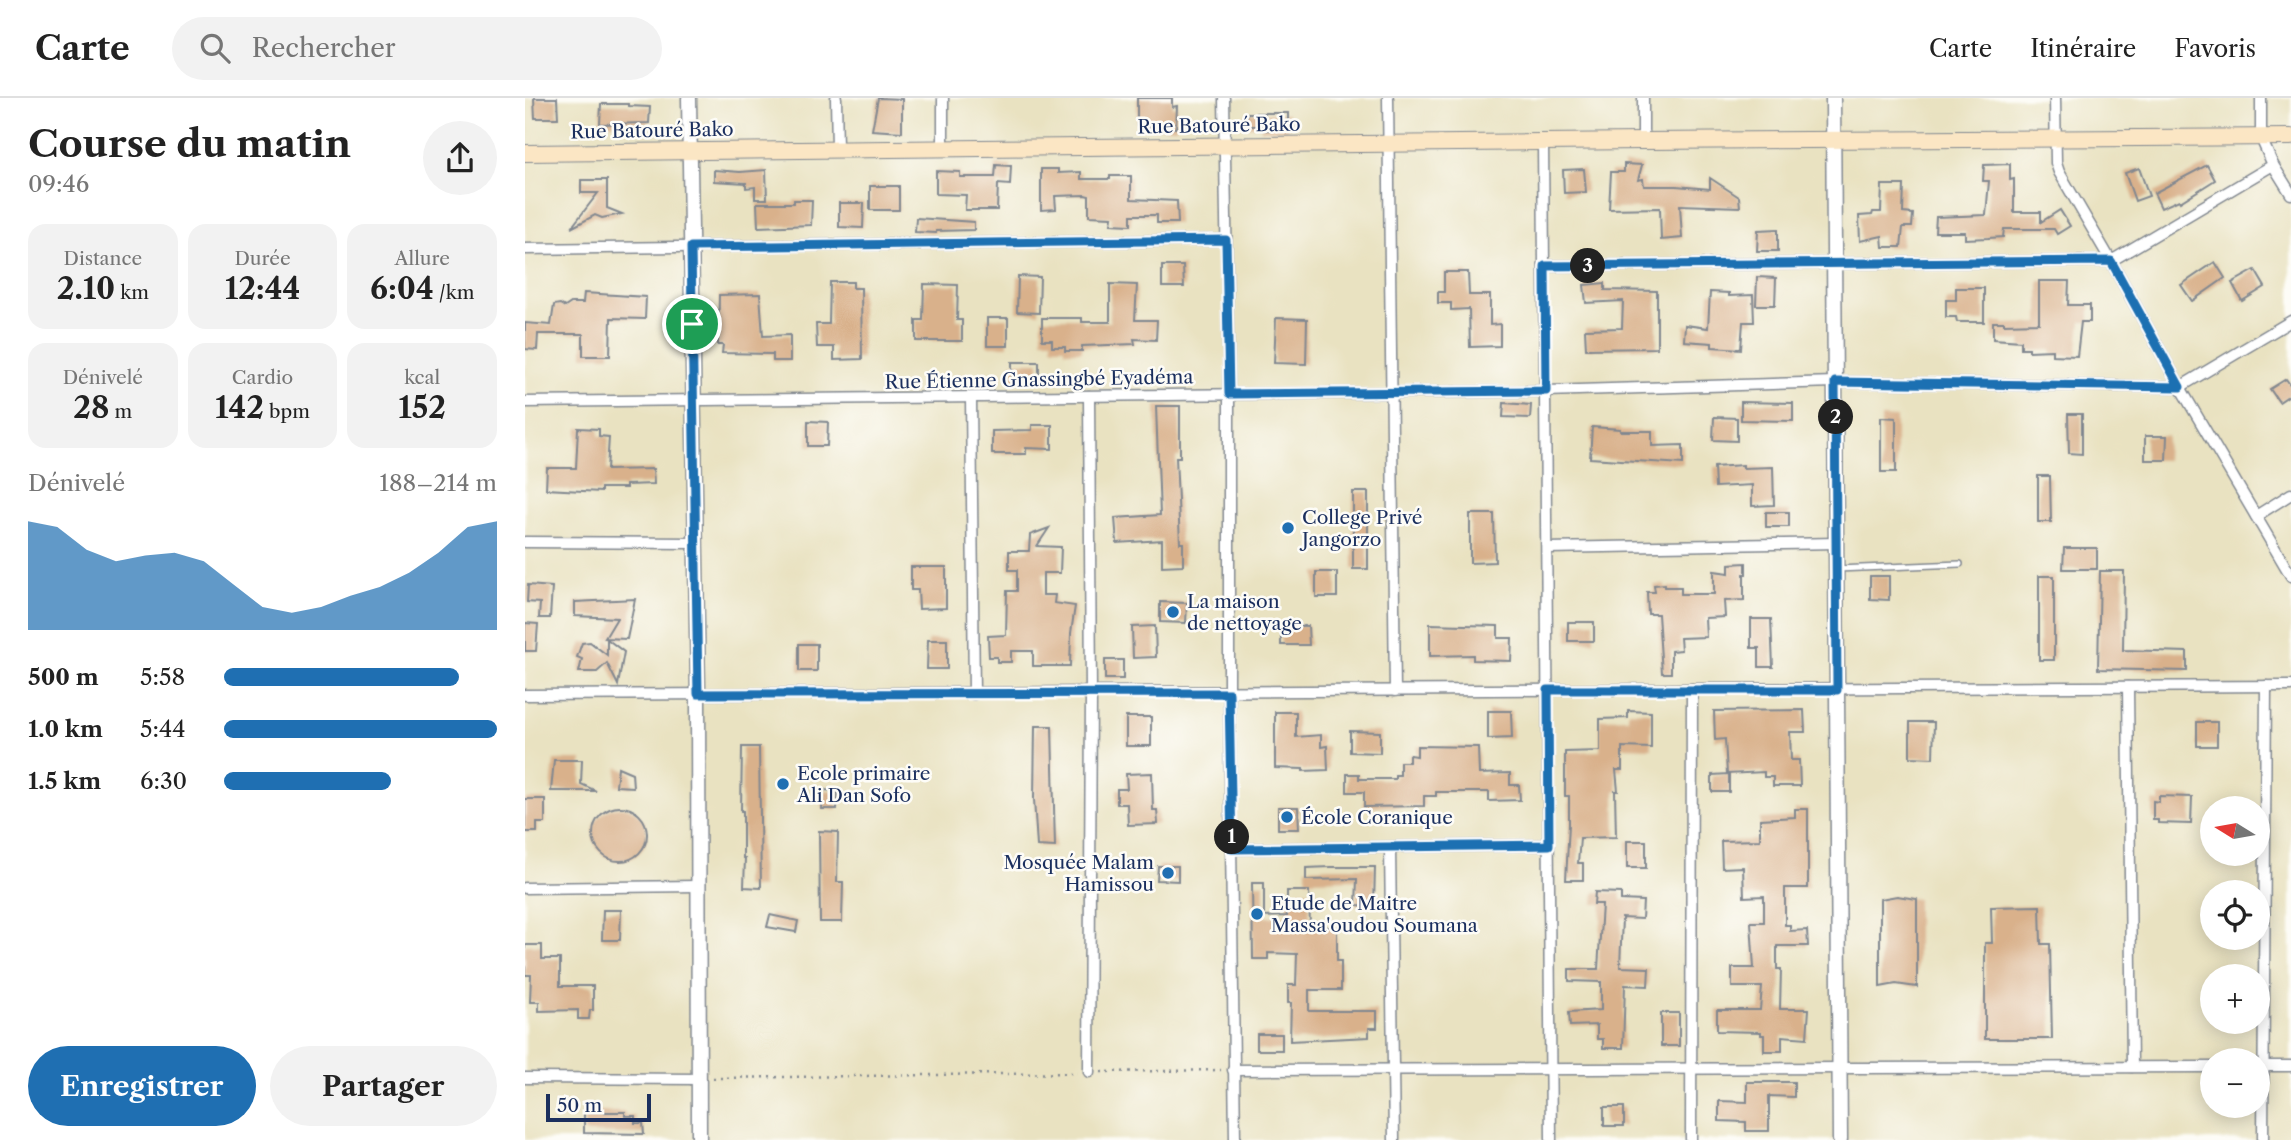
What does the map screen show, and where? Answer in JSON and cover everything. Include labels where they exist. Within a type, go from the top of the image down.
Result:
[{"type":"main road","name":"Rue Batouré Bako","points":[[525,153],[1643,141],[2291,138]]},
{"type":"street","points":[[689,98],[698,694],[699,1140]]},
{"type":"street","points":[[836,98],[837,149]]},
{"type":"street","points":[[943,98],[943,148]]},
{"type":"street","points":[[1224,98],[1235,1140]]},
{"type":"street","points":[[1388,98],[1395,691]]},
{"type":"street","points":[[1643,98],[1643,141]]},
{"type":"street","points":[[1833,98],[1840,1140]]},
{"type":"street","points":[[2055,98],[2055,140],[2059,173],[2291,576]]},
{"type":"street","points":[[2261,98],[2261,138],[2273,165],[2291,194]]},
{"type":"street","points":[[1543,142],[1551,1140]]},
{"type":"street","points":[[1545,266],[2111,261],[2273,165]]},
{"type":"street","points":[[525,249],[1226,240]]},
{"type":"street","points":[[2180,387],[2291,321]]},
{"type":"street","name":"Rue Étienne Gnassingbé Eyadéma","points":[[525,402],[1546,391],[1835,382],[2180,387]]},
{"type":"street","points":[[1089,396],[1089,1072]]},
{"type":"street","points":[[971,398],[974,694]]},
{"type":"street","points":[[2256,516],[2291,495]]},
{"type":"street","points":[[525,542],[694,542]]},
{"type":"street","points":[[1547,548],[1836,543]]},
{"type":"street","points":[[2260,1048],[2266,686]]},
{"type":"street","points":[[525,695],[2291,686]]},
{"type":"street","points":[[2129,687],[2132,1067]]},
{"type":"street","points":[[1691,1140],[1692,689]]},
{"type":"street","points":[[1232,849],[1549,845]]},
{"type":"street","points":[[1390,849],[1394,1140]]},
{"type":"street","points":[[525,888],[698,886]]},
{"type":"street","points":[[1233,1070],[1840,1066],[2200,1067]]},
{"type":"street","points":[[2270,1066],[2291,1066]]},
{"type":"street","points":[[525,1078],[699,1079]]},
{"type":"street","points":[[2262,1118],[2263,1140]]},
{"type":"lane","points":[[1837,569],[1959,564]]},
{"type":"path","points":[[699,1079],[1233,1070]]},
{"type":"building","points":[[534,98],[557,98],[558,118],[535,118]]},
{"type":"building","points":[[878,98],[902,99],[902,132],[872,130]]},
{"type":"building","points":[[1137,98],[1172,98],[1172,107],[1177,106],[1176,128],[1137,126]]},
{"type":"building","points":[[601,104],[650,107],[649,123],[600,124]]},
{"type":"building","points":[[1247,113],[1288,113],[1288,130],[1261,130],[1261,126],[1246,126]]},
{"type":"building","points":[[1624,164],[1642,165],[1638,180],[1643,179],[1644,186],[1710,189],[1710,178],[1739,197],[1740,207],[1680,205],[1682,238],[1661,240],[1660,208],[1609,209],[1611,172],[1624,172]]},
{"type":"building","points":[[2010,164],[2010,180],[2014,179],[2014,212],[2041,212],[2041,222],[2060,210],[2070,226],[2057,234],[2054,229],[2004,229],[2003,237],[1988,238],[1965,239],[1965,232],[1935,232],[1936,217],[1986,215],[1989,181],[1983,181],[1984,165]]},
{"type":"building","points":[[996,165],[1011,166],[1010,185],[998,184],[997,210],[965,210],[966,195],[936,194],[936,171],[960,172],[960,177],[995,177]]},
{"type":"building","points":[[2207,165],[2215,180],[2180,202],[2179,200],[2161,208],[2154,193]]},
{"type":"building","points":[[2139,168],[2149,196],[2135,201],[2125,173]]},
{"type":"building","points":[[1041,169],[1058,169],[1058,173],[1081,172],[1081,179],[1131,176],[1131,199],[1177,201],[1178,223],[1157,223],[1157,215],[1131,215],[1131,225],[1111,224],[1112,217],[1089,216],[1089,196],[1085,195],[1055,196],[1056,209],[1041,210]]},
{"type":"building","points":[[1584,169],[1586,192],[1564,193],[1563,170]]},
{"type":"building","points":[[714,170],[766,170],[767,199],[755,199],[755,187],[746,188],[746,183],[714,181]]},
{"type":"building","points":[[581,180],[607,180],[607,208],[622,214],[602,218],[595,215],[571,228],[598,193],[581,193]]},
{"type":"building","points":[[1882,185],[1904,185],[1903,213],[1913,214],[1912,227],[1903,227],[1901,247],[1883,247],[1882,236],[1860,241],[1859,216],[1881,212]]},
{"type":"building","points":[[870,186],[899,186],[899,210],[870,210]]},
{"type":"building","points":[[794,200],[812,200],[811,225],[758,227],[757,203],[794,203]]},
{"type":"building","points":[[839,203],[864,203],[863,228],[839,227]]},
{"type":"building","points":[[916,218],[974,222],[974,230],[915,232]]},
{"type":"building","points":[[1778,229],[1778,251],[1757,251],[1758,230]]},
{"type":"building","points":[[2215,262],[2225,278],[2192,301],[2181,285]]},
{"type":"building","points":[[1162,266],[1183,266],[1184,287],[1162,287]]},
{"type":"building","points":[[2255,270],[2265,287],[2242,301],[2232,283]]},
{"type":"building","points":[[1444,272],[1468,272],[1469,295],[1490,295],[1490,325],[1500,324],[1500,346],[1470,347],[1469,309],[1451,310],[1451,303],[1438,303],[1438,292],[1444,292]]},
{"type":"building","points":[[1018,276],[1040,277],[1039,313],[1017,312]]},
{"type":"building","points":[[1757,277],[1776,278],[1775,305],[1756,305]]},
{"type":"building","points":[[2039,281],[2069,281],[2068,305],[2090,305],[2090,322],[2081,322],[2077,356],[2052,355],[2052,350],[2029,351],[2029,348],[2021,348],[2021,341],[1993,339],[1993,322],[2039,323]]},
{"type":"building","points":[[830,282],[853,282],[853,288],[861,288],[862,359],[834,360],[834,347],[817,347],[816,324],[829,324]]},
{"type":"building","points":[[1605,283],[1605,290],[1657,291],[1657,348],[1586,349],[1585,329],[1622,328],[1623,301],[1586,303],[1584,285]]},
{"type":"building","points":[[924,284],[958,285],[957,320],[962,320],[962,341],[916,341],[916,320],[923,320]]},
{"type":"building","points":[[1110,284],[1137,285],[1135,320],[1157,320],[1156,340],[1134,339],[1135,344],[1082,346],[1082,351],[1065,351],[1065,347],[1052,347],[1052,340],[1042,340],[1042,318],[1082,318],[1082,322],[1110,322]]},
{"type":"building","points":[[1956,288],[1984,288],[1984,322],[1957,322],[1956,317],[1946,317],[1946,300],[1956,300]]},
{"type":"building","points":[[1710,292],[1729,293],[1729,296],[1753,295],[1754,322],[1743,322],[1741,349],[1684,341],[1685,325],[1708,328]]},
{"type":"building","points":[[584,293],[646,297],[645,319],[611,318],[610,356],[583,356],[583,334],[538,334],[537,350],[525,349],[525,323],[551,325],[554,305],[565,307],[571,303],[583,303]]},
{"type":"building","points":[[760,294],[763,336],[790,335],[790,361],[773,361],[773,354],[722,353],[723,345],[718,345],[719,295]]},
{"type":"building","points":[[987,318],[1008,318],[1008,346],[987,346]]},
{"type":"building","points":[[1276,318],[1307,319],[1306,364],[1274,363]]},
{"type":"building","points":[[1012,362],[1039,362],[1039,380],[1012,380]]},
{"type":"building","points":[[2286,379],[2291,386],[2291,394],[2279,402],[2270,389]]},
{"type":"building","points":[[1741,402],[1793,403],[1793,421],[1741,420]]},
{"type":"building","points":[[1504,403],[1531,405],[1530,418],[1503,417]]},
{"type":"building","points":[[1156,406],[1180,406],[1180,457],[1176,457],[1183,565],[1162,566],[1162,540],[1117,543],[1115,518],[1160,515]]},
{"type":"building","points":[[2068,414],[2082,414],[2082,454],[2069,453]]},
{"type":"building","points":[[1714,417],[1737,418],[1737,441],[1713,440]]},
{"type":"building","points":[[1881,417],[1896,418],[1896,472],[1881,472]]},
{"type":"building","points":[[808,421],[828,422],[827,446],[808,446]]},
{"type":"building","points":[[1032,425],[1052,425],[1052,449],[1026,448],[1026,454],[992,454],[992,431],[1032,430]]},
{"type":"building","points":[[1592,427],[1620,431],[1652,431],[1652,446],[1683,445],[1683,464],[1590,458]]},
{"type":"building","points":[[578,428],[599,429],[599,436],[609,437],[607,470],[653,469],[654,484],[601,488],[601,492],[546,489],[547,468],[576,468]]},
{"type":"building","points":[[2145,436],[2167,436],[2166,460],[2145,460]]},
{"type":"building","points":[[1743,465],[1743,468],[1773,467],[1774,505],[1752,506],[1752,485],[1715,487],[1714,467]]},
{"type":"building","points":[[2038,476],[2050,476],[2051,522],[2038,522]]},
{"type":"building","points":[[1353,492],[1368,492],[1368,569],[1353,569]]},
{"type":"building","points":[[1766,512],[1789,512],[1789,527],[1766,527]]},
{"type":"building","points":[[1470,514],[1494,514],[1495,562],[1470,563]]},
{"type":"building","points":[[1049,528],[1037,546],[1061,547],[1060,573],[1043,573],[1043,595],[1055,595],[1054,603],[1075,606],[1070,666],[1033,666],[1033,651],[1011,651],[1011,662],[997,662],[997,657],[989,657],[988,636],[1006,635],[1007,591],[1017,591],[1017,570],[1009,570],[1009,551],[1029,551],[1030,535]]},
{"type":"building","points":[[2064,548],[2097,548],[2097,569],[2063,569]]},
{"type":"building","points":[[1746,563],[1744,600],[1724,601],[1725,617],[1705,618],[1706,637],[1680,638],[1681,650],[1671,651],[1671,673],[1662,673],[1658,614],[1648,614],[1647,592],[1655,592],[1654,585],[1665,584],[1665,587],[1681,587],[1681,594],[1714,594],[1714,571],[1729,573],[1729,564]]},
{"type":"building","points":[[911,567],[946,567],[946,608],[919,609],[918,590],[911,590]]},
{"type":"building","points":[[2100,571],[2124,571],[2123,650],[2187,652],[2187,671],[2098,669]]},
{"type":"building","points":[[1316,572],[1337,572],[1337,597],[1316,597]]},
{"type":"building","points":[[1870,576],[1889,576],[1889,600],[1870,599]]},
{"type":"building","points":[[2039,576],[2054,576],[2054,660],[2039,660]]},
{"type":"building","points":[[528,585],[552,587],[550,618],[539,618],[540,603],[527,602]]},
{"type":"building","points":[[635,599],[627,639],[605,638],[617,618],[575,616],[575,602]]},
{"type":"building","points":[[1160,602],[1187,603],[1186,623],[1160,622]]},
{"type":"building","points":[[1751,619],[1771,619],[1773,667],[1759,667],[1759,648],[1751,648]]},
{"type":"building","points":[[1568,622],[1594,622],[1594,641],[1568,641]]},
{"type":"building","points":[[525,623],[538,624],[536,651],[525,651]]},
{"type":"building","points":[[1430,624],[1498,626],[1498,638],[1512,638],[1511,661],[1473,660],[1473,655],[1430,656]]},
{"type":"building","points":[[1155,626],[1156,657],[1133,658],[1132,627]]},
{"type":"building","points":[[1281,626],[1308,626],[1309,645],[1281,645]]},
{"type":"building","points":[[607,639],[624,652],[618,685],[607,663],[597,672],[579,672],[582,659],[577,657],[582,643],[590,642],[607,655]]},
{"type":"building","points":[[928,640],[947,640],[947,669],[927,669]]},
{"type":"building","points":[[799,644],[817,644],[817,671],[799,671]]},
{"type":"building","points":[[1105,660],[1123,660],[1123,679],[1105,679]]},
{"type":"building","points":[[1804,710],[1805,732],[1790,732],[1791,760],[1799,760],[1800,786],[1773,786],[1773,777],[1764,777],[1764,772],[1727,774],[1725,739],[1715,740],[1714,711]]},
{"type":"building","points":[[1488,711],[1511,711],[1512,738],[1488,739]]},
{"type":"building","points":[[1628,711],[1651,712],[1651,748],[1622,747],[1622,770],[1616,770],[1616,837],[1580,838],[1578,863],[1583,863],[1583,880],[1566,880],[1569,796],[1565,796],[1565,752],[1600,751],[1600,719],[1628,718]]},
{"type":"building","points":[[1275,712],[1296,712],[1296,737],[1321,735],[1321,747],[1327,746],[1328,770],[1275,768]]},
{"type":"building","points":[[1126,717],[1151,717],[1151,746],[1126,746]]},
{"type":"building","points":[[1910,722],[1934,722],[1933,758],[1910,757]]},
{"type":"building","points":[[2197,722],[2217,722],[2217,746],[2197,746]]},
{"type":"building","points":[[1035,726],[1052,726],[1055,847],[1037,846],[1034,799]]},
{"type":"building","points":[[1350,731],[1380,732],[1380,753],[1350,752]]},
{"type":"building","points":[[1417,746],[1478,747],[1479,774],[1510,773],[1510,785],[1519,785],[1520,800],[1489,801],[1489,792],[1436,792],[1436,796],[1424,796],[1424,806],[1364,807],[1364,792],[1347,792],[1347,774],[1359,774],[1359,779],[1395,779],[1395,775],[1400,775],[1400,762],[1409,762],[1409,755],[1417,756]]},
{"type":"building","points":[[742,747],[759,747],[761,888],[744,887]]},
{"type":"building","points":[[554,760],[582,760],[581,784],[596,791],[551,791]]},
{"type":"building","points":[[618,767],[632,773],[633,787],[616,786]]},
{"type":"building","points":[[1152,773],[1153,810],[1157,810],[1158,824],[1128,825],[1127,804],[1117,804],[1117,789],[1127,789],[1126,774]]},
{"type":"building","points":[[1729,774],[1729,792],[1712,792],[1712,775]]},
{"type":"building","points":[[823,790],[838,791],[837,809],[822,809]]},
{"type":"building","points":[[2159,796],[2192,797],[2191,824],[2158,823],[2158,820],[2153,820],[2153,801],[2159,802]]},
{"type":"building","points":[[525,799],[545,799],[545,823],[537,823],[537,832],[525,832]]},
{"type":"building","points":[[620,807],[639,815],[647,834],[639,853],[620,861],[601,853],[593,834],[601,815]]},
{"type":"building","points":[[1278,807],[1298,807],[1299,829],[1278,829]]},
{"type":"building","points":[[1795,809],[1808,809],[1808,888],[1785,888],[1785,925],[1790,925],[1790,931],[1807,930],[1808,946],[1777,946],[1777,969],[1781,969],[1780,1009],[1809,1009],[1807,1038],[1782,1036],[1782,1051],[1764,1051],[1764,1035],[1761,1035],[1761,1032],[1717,1031],[1717,1010],[1760,1010],[1762,987],[1732,987],[1732,968],[1754,968],[1751,922],[1764,922],[1764,896],[1744,897],[1743,867],[1722,868],[1721,841],[1760,840],[1760,819],[1795,817]]},
{"type":"building","points":[[819,831],[838,832],[837,882],[843,882],[842,922],[820,922]]},
{"type":"building","points":[[1627,841],[1646,841],[1646,868],[1627,868]]},
{"type":"building","points":[[1158,866],[1178,866],[1178,881],[1157,880]]},
{"type":"building","points":[[1375,867],[1374,906],[1356,905],[1357,879],[1306,880],[1306,868]]},
{"type":"building","points":[[1252,883],[1264,883],[1264,917],[1287,916],[1287,891],[1309,891],[1310,927],[1337,927],[1337,961],[1341,961],[1341,990],[1309,990],[1309,1011],[1377,1011],[1377,1028],[1369,1028],[1369,1037],[1290,1041],[1291,1003],[1288,1003],[1288,985],[1296,985],[1297,954],[1268,953],[1268,959],[1253,959]]},
{"type":"building","points":[[1595,892],[1621,893],[1621,900],[1643,901],[1642,919],[1622,918],[1620,967],[1649,968],[1648,986],[1625,985],[1623,1048],[1603,1048],[1603,1039],[1597,1039],[1597,1025],[1570,1026],[1569,1012],[1601,1010],[1601,982],[1569,981],[1569,969],[1598,969],[1602,904],[1594,904]]},
{"type":"building","points":[[1897,896],[1917,899],[1917,987],[1896,984],[1880,987],[1880,899]]},
{"type":"building","points":[[2040,906],[2041,944],[2050,944],[2052,1039],[1985,1039],[1985,943],[1992,943],[1991,907]]},
{"type":"building","points":[[603,910],[621,910],[620,940],[602,940]]},
{"type":"building","points":[[770,915],[798,921],[796,932],[767,927]]},
{"type":"building","points":[[525,945],[542,945],[542,959],[560,959],[560,986],[593,986],[593,1010],[590,1010],[589,1019],[578,1019],[578,1010],[539,1011],[539,1002],[530,1002],[531,975],[525,975]]},
{"type":"building","points":[[1661,1013],[1679,1013],[1679,1046],[1661,1046]]},
{"type":"building","points":[[1257,1034],[1282,1034],[1282,1050],[1257,1050]]},
{"type":"building","points":[[1747,1082],[1794,1082],[1794,1097],[1769,1096],[1769,1131],[1746,1131],[1746,1122],[1719,1121],[1719,1101],[1747,1102]]},
{"type":"building","points":[[1604,1107],[1624,1107],[1624,1126],[1604,1126]]},
{"type":"building","points":[[584,1112],[625,1112],[625,1116],[635,1116],[635,1123],[643,1123],[644,1134],[584,1133]]},
{"type":"place","name":"College Privé Jangorzo","points":[[1288,528]]},
{"type":"place","name":"La maison de nettoyage","points":[[1173,612]]},
{"type":"place","name":"Ecole primaire Ali Dan Sofo","points":[[783,784]]},
{"type":"place","name":"École Coranique","points":[[1287,817]]},
{"type":"place","name":"Mosquée Malam Hamissou","points":[[1168,873]]},
{"type":"place","name":"Etude de Maitre Massa'oudou Soumana","points":[[1257,914]]},
{"type":"route","points":[[1226,240],[1229,394],[1546,391],[1545,266],[2111,261],[2180,387],[1835,382],[1837,690],[1548,690],[1549,845],[1232,849],[1229,693],[698,694],[692,324],[691,247],[1226,240]]}]
